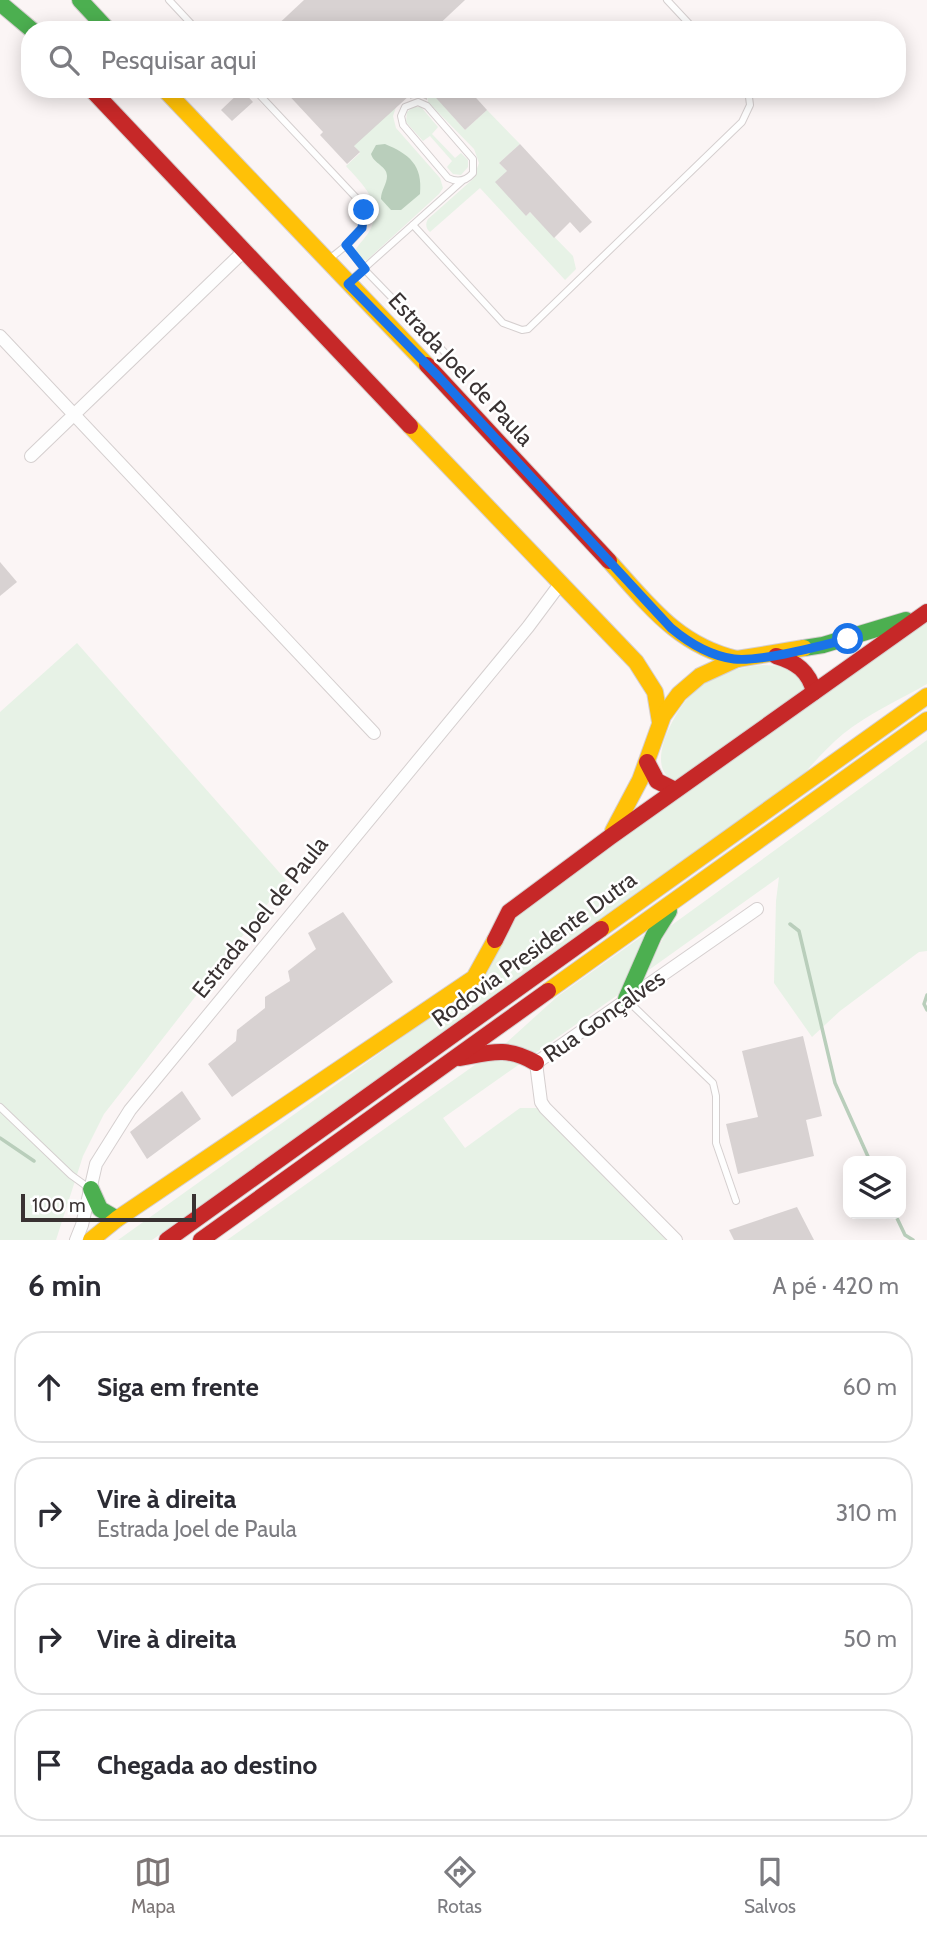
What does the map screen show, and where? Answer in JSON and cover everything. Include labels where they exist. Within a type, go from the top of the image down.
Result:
[{"type":"main road","points":[[80,0],[100,21]]},
{"type":"main road","points":[[0,3],[21,21]]},
{"type":"main road","points":[[99,98],[644,672],[655,692],[660,722]]},
{"type":"main road","name":"Estrada Joel de Paula","points":[[172,98],[326,262],[438,376],[671,628],[701,648],[737,659]]},
{"type":"main road","points":[[610,837],[632,797],[660,722],[671,704],[689,684],[712,669],[737,659],[773,655],[848,639],[925,613]]},
{"type":"main road","points":[[90,1240],[117,1219],[474,978],[509,912],[675,790],[925,613]]},
{"type":"main road","points":[[773,655],[802,666],[810,678],[814,692]]},
{"type":"main road","name":"Rodovia Presidente Dutra","points":[[167,1240],[927,696]]},
{"type":"main road","name":"Rodovia Presidente Dutra","points":[[201,1240],[927,720]]},
{"type":"main road","points":[[647,762],[657,781],[675,790]]},
{"type":"main road","points":[[626,999],[654,935],[674,902]]},
{"type":"main road","points":[[454,1059],[506,1049],[536,1063]]},
{"type":"main road","points":[[91,1189],[100,1209],[117,1219]]},
{"type":"street","points":[[31,456],[243,252]]},
{"type":"street","points":[[0,336],[373,733]]},
{"type":"street","name":"Estrada Joel de Paula","points":[[76,1240],[96,1164],[130,1110],[528,627],[559,584]]},
{"type":"street","name":"Rua Gonçalves","points":[[676,1240],[545,1108],[541,1101],[536,1063],[757,909]]},
{"type":"lane","points":[[169,0],[189,21]]},
{"type":"lane","points":[[667,0],[687,21]]},
{"type":"lane","points":[[263,98],[359,199],[364,210],[364,222],[359,234],[326,262]]},
{"type":"lane","points":[[413,225],[503,323],[525,330],[742,122],[750,105],[749,98]]},
{"type":"lane","points":[[348,284],[473,173],[474,163],[470,155],[427,106],[418,102],[409,104],[401,116],[405,129],[448,178],[462,181]]},
{"type":"lane","points":[[346,245],[365,269],[454,362]]},
{"type":"lane","points":[[626,999],[713,1083],[716,1097],[716,1143],[736,1201]]},
{"type":"lane","points":[[0,1107],[71,1175],[91,1189]]},
{"type":"shaded area","points":[[427,98],[437,98],[465,130],[487,110],[520,144],[499,163],[507,171],[526,216],[530,212],[573,256],[576,269],[565,280],[480,188],[430,232],[426,225],[428,219],[473,179],[479,163],[474,149],[428,102]]},
{"type":"shaded area","points":[[396,107],[393,116],[396,128],[440,178],[443,188],[367,260],[360,261],[355,251],[371,228],[374,210],[369,194],[346,166],[360,153],[351,142]]},
{"type":"shaded area","points":[[413,107],[421,107],[438,127],[432,134],[455,158],[461,153],[468,160],[468,167],[461,175],[453,174],[447,167],[452,161],[430,136],[423,141],[406,122],[407,112]]},
{"type":"shaded area","points":[[385,144],[413,162],[419,175],[420,194],[401,210],[391,210],[381,199],[387,179],[386,173],[371,154],[376,145]]},
{"type":"shaded area","points":[[927,618],[927,684],[843,734],[794,785],[152,1240],[118,1240],[463,994],[513,920],[620,836]]},
{"type":"shaded area","points":[[77,643],[286,880],[104,1114],[83,1156],[56,1240],[0,1240],[0,712]]},
{"type":"shaded area","points":[[763,665],[790,669],[799,676],[805,690],[676,781],[666,775],[662,765],[665,738],[678,712],[693,693],[717,677],[734,670]]},
{"type":"shaded area","points":[[927,740],[927,951],[919,952],[840,1011],[812,1037],[774,983],[779,877],[646,972],[669,927]]},
{"type":"shaded area","points":[[648,932],[619,994],[443,1118],[465,1148],[520,1108],[539,1108],[670,1240],[227,1240],[506,1043],[558,996]]},
{"type":"building","points":[[304,0],[465,0],[443,21],[282,21]]},
{"type":"building","points":[[234,98],[249,98],[253,102],[232,121],[221,110]]},
{"type":"building","points":[[291,98],[407,98],[354,146],[360,152],[347,164],[320,135],[323,132]]},
{"type":"building","points":[[436,98],[476,98],[487,110],[465,130]]},
{"type":"building","points":[[520,144],[592,222],[580,233],[570,222],[554,238],[530,212],[526,216],[495,182],[507,171],[499,163]]},
{"type":"building","points":[[0,562],[17,582],[0,596]]},
{"type":"building","points":[[343,912],[393,982],[232,1097],[208,1064],[236,1041],[237,1030],[265,1008],[265,997],[290,981],[288,971],[316,949],[308,933]]},
{"type":"building","points":[[803,1036],[822,1116],[806,1120],[814,1156],[738,1174],[726,1124],[758,1117],[742,1051]]},
{"type":"building","points":[[182,1091],[201,1119],[147,1159],[130,1132]]},
{"type":"building","points":[[797,1207],[814,1240],[734,1240],[729,1230]]},
{"type":"waterway","points":[[790,924],[799,931],[835,1083],[868,1156]]},
{"type":"waterway","points":[[927,995],[924,1004],[927,1010]]},
{"type":"waterway","points":[[0,1138],[34,1161]]},
{"type":"waterway","points":[[897,1219],[905,1235],[913,1240]]},
{"type":"traffic: fast","points":[[80,0],[100,21]]},
{"type":"traffic: fast","points":[[0,3],[21,21]]},
{"type":"traffic: fast","points":[[804,648],[823,645],[906,620]]},
{"type":"traffic: fast","points":[[626,999],[654,935],[669,911]]},
{"type":"traffic: fast","points":[[91,1189],[100,1209],[117,1219]]},
{"type":"traffic: slow","points":[[173,98],[427,365]]},
{"type":"traffic: slow","points":[[410,426],[636,662],[655,692],[660,722]]},
{"type":"traffic: slow","points":[[609,561],[651,607],[680,633],[716,653],[737,659]]},
{"type":"traffic: slow","points":[[613,831],[640,780],[663,716],[679,694],[700,676],[737,659],[804,648]]},
{"type":"traffic: slow","points":[[601,929],[927,696]]},
{"type":"traffic: slow","points":[[548,991],[927,720]]},
{"type":"traffic: slow","points":[[91,1240],[117,1219],[474,978],[495,940]]},
{"type":"traffic: jam","points":[[100,98],[410,426]]},
{"type":"traffic: jam","points":[[427,365],[609,561]]},
{"type":"traffic: jam","points":[[495,940],[509,912],[927,612]]},
{"type":"traffic: jam","points":[[776,656],[801,668],[809,678],[814,692]]},
{"type":"traffic: jam","points":[[647,762],[657,781],[675,790]]},
{"type":"traffic: jam","points":[[167,1240],[601,929]]},
{"type":"traffic: jam","points":[[201,1240],[548,991]]},
{"type":"traffic: jam","points":[[460,1058],[490,1052],[507,1052],[536,1063]]},
{"type":"route","points":[[364,210],[364,222],[359,234],[346,245],[365,269],[348,284],[438,376],[671,628],[701,648],[737,659],[798,651],[848,639]]}]
